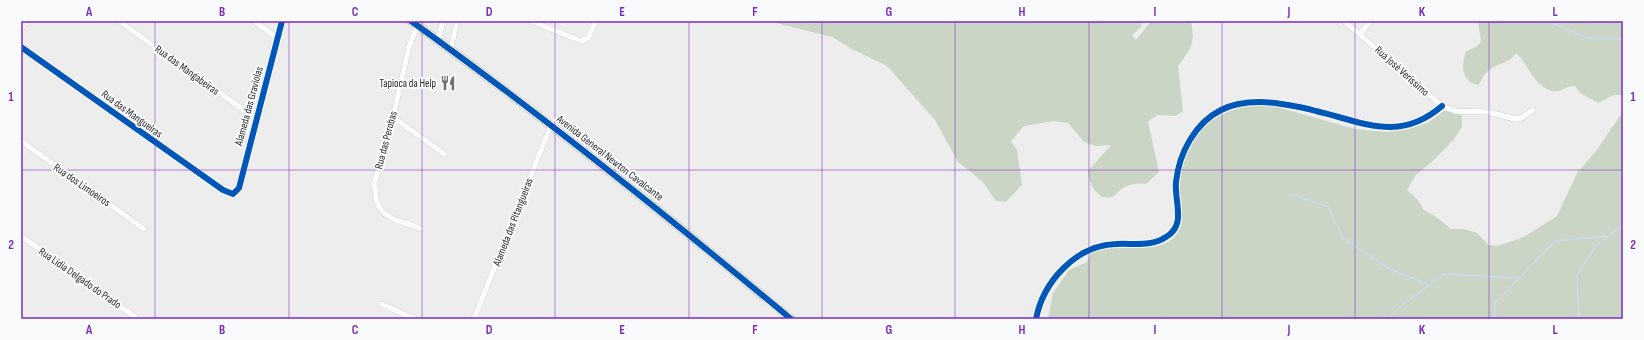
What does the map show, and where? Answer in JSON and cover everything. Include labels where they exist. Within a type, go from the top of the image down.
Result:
[{"type":"main road","name":"Avenida General Newton Cavalcante","points":[[414,22],[662,211],[791,319]]},
{"type":"street","points":[[21,31],[24,21]]},
{"type":"street","name":"Rua das Mangabeiras","points":[[119,21],[256,119]]},
{"type":"street","points":[[254,21],[277,38]]},
{"type":"street","name":"Alameda das Graviolas","points":[[234,194],[239,188],[282,21]]},
{"type":"street","points":[[438,40],[443,21]]},
{"type":"street","points":[[451,49],[457,21]]},
{"type":"street","points":[[531,21],[581,41],[588,38],[596,21]]},
{"type":"street","name":"Rua José Veríssimo","points":[[1344,21],[1442,106],[1455,111],[1488,112],[1514,119],[1521,118],[1533,110]]},
{"type":"street","points":[[1360,34],[1371,21]]},
{"type":"street","name":"Rua das Perobas","points":[[414,22],[393,117],[375,181],[375,199],[380,210],[384,213],[421,229]]},
{"type":"street","name":"Rua das Mangueiras","points":[[21,47],[217,186],[234,194]]},
{"type":"street","points":[[1036,319],[1039,305],[1044,293],[1064,268],[1078,257],[1103,246],[1116,244],[1149,244],[1160,241],[1172,233],[1178,226],[1179,217],[1176,182],[1185,150],[1199,127],[1222,110],[1238,104],[1263,102],[1317,111],[1380,128],[1409,125],[1420,122],[1431,116],[1442,106]]},
{"type":"street","points":[[393,117],[444,154]]},
{"type":"street","name":"Alameda das Pitangueiras","points":[[474,319],[551,125]]},
{"type":"street","name":"Rua dos Limoeiros","points":[[21,142],[144,229]]},
{"type":"street","name":"Rua Lídia Delgado do Prado","points":[[21,236],[138,319]]},
{"type":"street","points":[[381,304],[415,319]]},
{"type":"green space","points":[[768,21],[1143,21],[1141,27],[1132,35],[1136,40],[1151,21],[1191,21],[1193,35],[1191,45],[1178,66],[1183,111],[1176,116],[1158,115],[1148,121],[1159,172],[1146,184],[1129,185],[1112,197],[1102,197],[1092,185],[1088,171],[1111,145],[1096,146],[1084,142],[1068,123],[1054,121],[1024,126],[1011,141],[1017,150],[1022,185],[1006,202],[996,201],[982,181],[958,162],[935,120],[887,66],[852,49],[832,37]]},
{"type":"green space","points":[[1478,21],[1623,21],[1623,95],[1614,95],[1598,103],[1580,93],[1575,86],[1558,91],[1552,91],[1536,80],[1516,53],[1512,58],[1492,68],[1483,77],[1479,85],[1473,84],[1466,77],[1463,62],[1466,51],[1476,47],[1481,42]]},
{"type":"green space","points":[[1256,105],[1274,106],[1355,129],[1387,132],[1409,129],[1429,122],[1444,111],[1459,114],[1462,116],[1462,127],[1454,139],[1435,159],[1416,175],[1407,190],[1417,199],[1424,210],[1435,216],[1451,229],[1464,229],[1477,233],[1488,245],[1498,246],[1524,237],[1557,216],[1577,173],[1596,151],[1623,111],[1623,319],[1048,319],[1053,293],[1069,270],[1087,262],[1091,254],[1098,249],[1108,247],[1147,247],[1160,245],[1170,241],[1181,226],[1182,215],[1178,184],[1184,161],[1195,138],[1202,129],[1220,115],[1243,107]]},
{"type":"waterway","points":[[1548,21],[1590,39],[1623,39]]},
{"type":"waterway","points":[[1293,195],[1328,207],[1343,238],[1390,269],[1429,285]]},
{"type":"waterway","points":[[1579,319],[1577,275],[1595,247],[1623,224]]},
{"type":"waterway","points":[[1495,319],[1495,303],[1555,241],[1608,236]]},
{"type":"waterway","points":[[1387,319],[1405,303],[1444,274],[1519,278]]},
{"type":"cycle path","points":[[21,47],[223,190],[233,194],[239,188],[282,21]]},
{"type":"cycle path","points":[[411,21],[556,129],[698,242],[791,319]]},
{"type":"cycle path","points":[[1036,319],[1040,305],[1054,279],[1075,258],[1101,246],[1154,242],[1166,237],[1172,232],[1178,219],[1176,182],[1185,150],[1190,140],[1203,123],[1221,110],[1234,105],[1247,103],[1275,103],[1306,108],[1365,124],[1396,127],[1411,124],[1426,117],[1442,106]]},
{"type":"place","name":"Tapioca da Help","points":[[448,83]]}]
